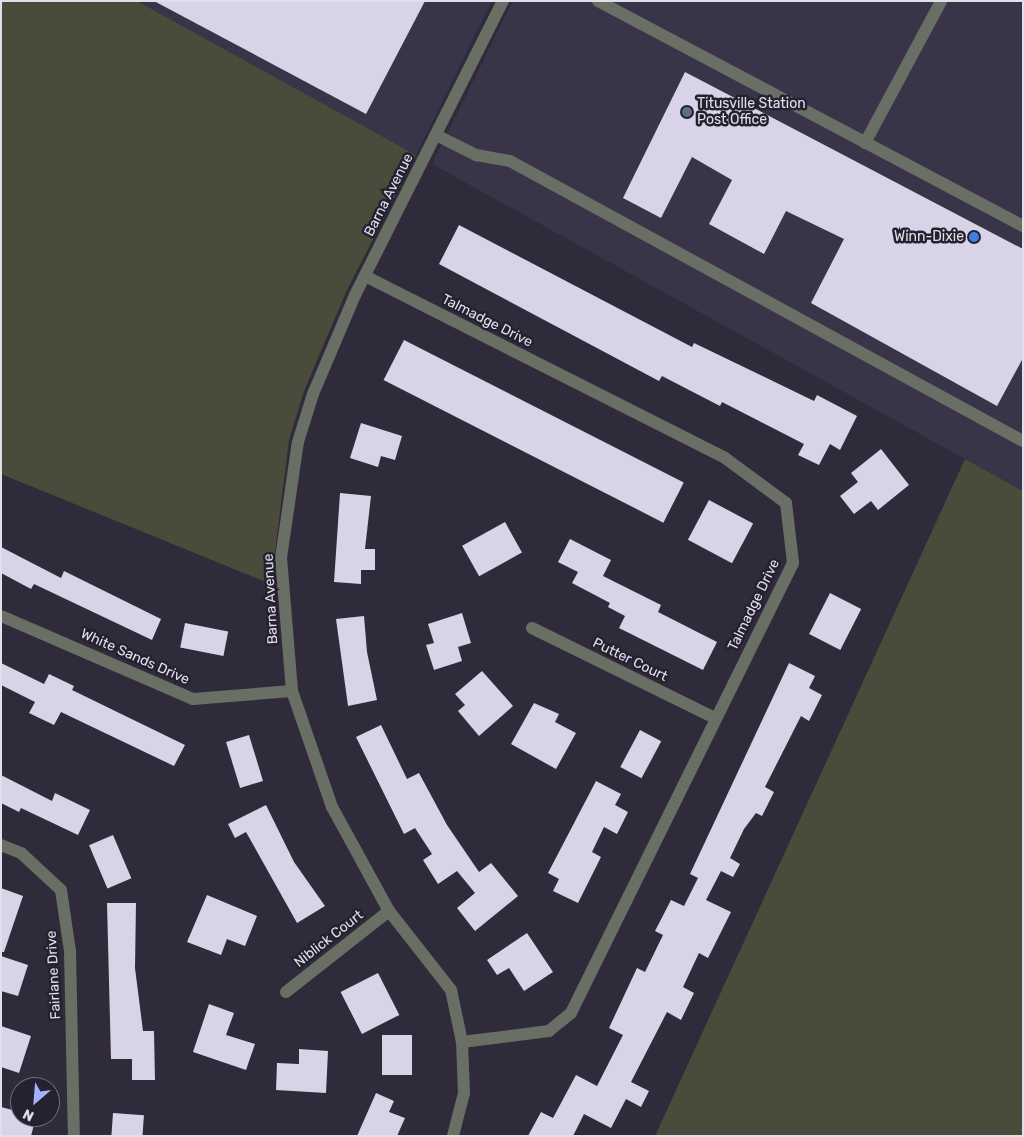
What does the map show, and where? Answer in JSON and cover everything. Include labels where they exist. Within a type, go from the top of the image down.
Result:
[{"type":"street","name":"Barna Avenue","points":[[453,1136],[464,1093],[462,1042],[451,990],[389,911],[332,807],[292,691],[281,558],[298,442],[313,394],[366,276],[503,1]]},
{"type":"street","points":[[598,1],[1023,226]]},
{"type":"street","points":[[865,143],[941,1]]},
{"type":"street","points":[[436,135],[476,155],[510,161],[1023,441]]},
{"type":"street","name":"Talmadge Drive","points":[[366,276],[725,458],[786,503],[793,563],[571,1013],[549,1031],[462,1042]]},
{"type":"street","name":"White Sands Drive","points":[[1,616],[193,699],[292,691]]},
{"type":"street","name":"Putter Court","points":[[532,628],[715,718]]},
{"type":"street","name":"Fairlane Drive","points":[[1,845],[21,853],[62,890],[70,950],[74,1136]]},
{"type":"street","name":"Niblick Court","points":[[286,992],[389,911]]},
{"type":"shaded area","points":[[137,1],[492,1],[416,155]]},
{"type":"shaded area","points":[[513,1],[1016,1],[1023,5],[1023,491],[432,164]]},
{"type":"green space","points":[[1,1],[137,1],[416,155],[346,292],[304,391],[289,440],[271,584],[1,474]]},
{"type":"green space","points":[[965,459],[1023,491],[1023,1136],[655,1136]]},
{"type":"building","points":[[154,1],[425,1],[366,114]]},
{"type":"building","points":[[685,72],[1023,249],[1023,358],[997,406],[811,303],[844,239],[786,211],[764,254],[709,224],[732,180],[692,157],[661,218],[623,198]]},
{"type":"building","points":[[459,225],[692,347],[694,343],[814,401],[817,395],[857,416],[840,450],[830,444],[819,465],[798,455],[804,444],[722,402],[720,406],[662,376],[659,381],[439,264]]},
{"type":"building","points":[[404,340],[684,483],[663,523],[384,380]]},
{"type":"building","points":[[361,423],[402,436],[395,460],[381,456],[378,467],[350,458]]},
{"type":"building","points":[[881,449],[909,485],[878,510],[871,501],[854,514],[840,496],[858,482],[851,473]]},
{"type":"building","points":[[340,493],[371,496],[365,549],[375,549],[375,570],[361,570],[361,584],[334,582]]},
{"type":"building","points":[[709,500],[753,523],[732,563],[688,540]]},
{"type":"building","points":[[505,522],[522,553],[479,576],[462,546]]},
{"type":"building","points":[[570,539],[611,560],[603,576],[661,605],[658,612],[717,642],[703,670],[619,628],[625,616],[608,607],[610,603],[572,583],[578,572],[558,562]]},
{"type":"building","points":[[1,547],[61,578],[64,571],[161,619],[152,640],[34,584],[31,589],[1,573]]},
{"type":"building","points":[[830,593],[861,609],[840,650],[809,634]]},
{"type":"building","points":[[462,613],[471,643],[458,647],[462,661],[434,670],[426,645],[434,643],[428,624]]},
{"type":"building","points":[[364,616],[367,652],[377,700],[348,706],[336,619]]},
{"type":"building","points":[[185,623],[228,631],[223,656],[180,648]]},
{"type":"building","points":[[1,663],[44,684],[49,674],[74,686],[72,690],[185,745],[174,766],[61,712],[54,725],[29,713],[35,702],[1,685]]},
{"type":"building","points":[[789,663],[815,676],[809,688],[822,695],[809,721],[801,716],[765,787],[774,792],[762,816],[756,813],[744,829],[730,858],[740,864],[733,877],[721,871],[706,900],[731,912],[708,958],[699,953],[683,987],[694,993],[681,1020],[667,1012],[631,1082],[649,1091],[641,1107],[626,1099],[611,1128],[584,1114],[573,1136],[528,1136],[541,1112],[553,1118],[576,1075],[597,1086],[623,1035],[609,1028],[637,968],[645,972],[663,935],[655,931],[671,900],[684,906],[698,878],[690,874]]},
{"type":"building","points":[[482,671],[513,706],[479,736],[458,711],[465,705],[455,694]]},
{"type":"building","points":[[534,703],[559,714],[555,722],[576,733],[556,769],[511,744]]},
{"type":"building","points":[[381,725],[407,779],[419,773],[447,825],[479,872],[491,863],[518,896],[475,931],[457,908],[475,893],[457,871],[438,884],[423,860],[432,854],[415,828],[404,834],[356,737]]},
{"type":"building","points":[[640,730],[661,741],[641,778],[620,767]]},
{"type":"building","points":[[249,735],[263,781],[240,788],[226,742]]},
{"type":"building","points":[[1,775],[52,801],[55,793],[90,810],[78,835],[21,808],[19,812],[1,803]]},
{"type":"building","points":[[596,781],[621,794],[615,805],[628,812],[617,834],[604,827],[592,852],[601,857],[578,903],[553,891],[559,879],[548,873]]},
{"type":"building","points":[[266,805],[294,862],[325,906],[297,923],[246,832],[235,838],[228,824]]},
{"type":"building","points":[[113,835],[131,878],[107,888],[89,845]]},
{"type":"building","points":[[1,888],[23,896],[4,952],[1,952]]},
{"type":"building","points":[[207,895],[257,916],[245,946],[227,939],[221,955],[187,942]]},
{"type":"building","points":[[107,903],[136,903],[135,968],[143,1031],[154,1031],[155,1080],[132,1080],[132,1059],[111,1059]]},
{"type":"building","points":[[527,933],[553,972],[524,991],[509,968],[497,975],[487,960]]},
{"type":"building","points":[[1,956],[28,965],[18,996],[1,991]]},
{"type":"building","points":[[378,973],[399,1015],[362,1034],[341,992]]},
{"type":"building","points":[[209,1004],[234,1013],[226,1035],[255,1044],[246,1070],[193,1052]]},
{"type":"building","points":[[1,1026],[31,1036],[19,1073],[1,1067]]},
{"type":"building","points":[[382,1035],[412,1035],[412,1075],[382,1075]]},
{"type":"building","points":[[299,1049],[328,1051],[326,1093],[276,1090],[277,1063],[299,1064]]},
{"type":"building","points":[[376,1093],[394,1101],[389,1112],[405,1118],[397,1136],[357,1136]]},
{"type":"building","points":[[1,1107],[10,1109],[10,1127],[33,1127],[31,1136],[1,1136]]},
{"type":"building","points":[[113,1113],[144,1115],[142,1136],[111,1136]]},
{"type":"place","name":"Titusville Station Post Office","points":[[687,112]]},
{"type":"place","name":"Winn-Dixie","points":[[974,237]]}]
